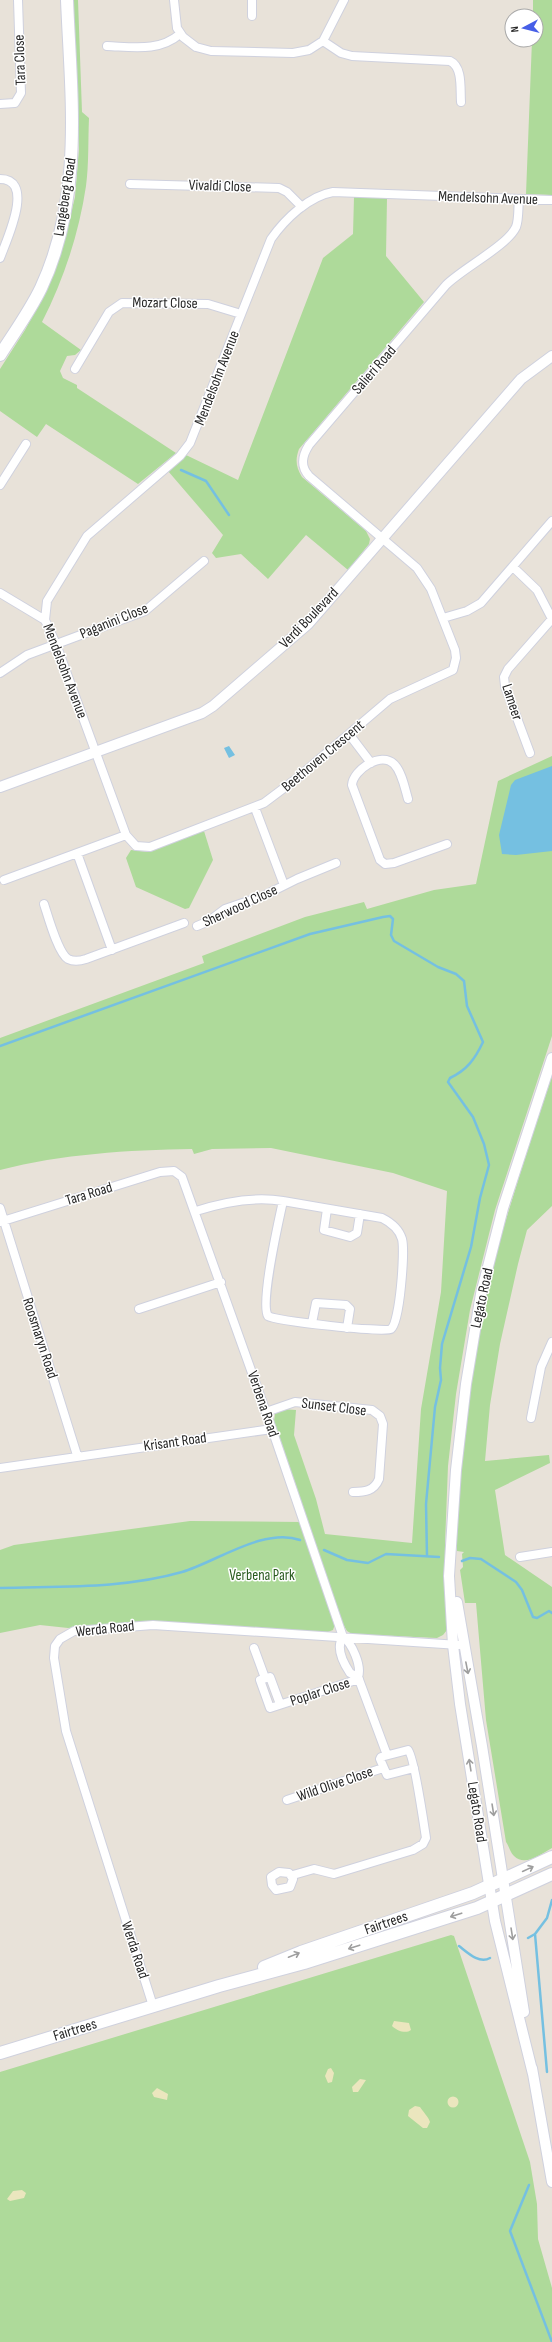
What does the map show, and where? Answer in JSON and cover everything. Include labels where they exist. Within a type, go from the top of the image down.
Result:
[{"type":"main road","name":"Langeberg Road","points":[[0,355],[42,286],[55,252],[66,210],[73,150],[67,0]]},
{"type":"main road","name":"Fairtrees","points":[[219,1986],[301,1952],[490,1887],[552,1857]]},
{"type":"main road","name":"Fairtrees","points":[[0,2053],[219,1986],[304,1963],[492,1902],[552,1874]]},
{"type":"street","name":"Tara Close","points":[[0,104],[15,103],[21,93],[18,0]]},
{"type":"street","points":[[174,0],[176,24],[180,34],[193,46],[211,51],[294,53],[309,50],[323,41],[344,0]]},
{"type":"street","points":[[252,0],[252,16]]},
{"type":"street","points":[[107,46],[153,47],[170,41],[180,34]]},
{"type":"street","points":[[323,41],[341,53],[352,56],[450,61],[455,64],[458,71],[461,102]]},
{"type":"street","points":[[0,179],[12,182],[16,187],[18,195],[12,225],[0,258]]},
{"type":"street","name":"Vivaldi Close","points":[[130,184],[279,188],[285,190],[302,207]]},
{"type":"street","name":"Mendelsohn Avenue","points":[[96,753],[56,644],[45,620],[47,601],[92,530],[180,456],[190,443],[271,239],[278,229],[302,207],[318,196],[333,192],[519,200],[552,200]]},
{"type":"street","name":"Salieri Road","points":[[381,539],[309,476],[303,466],[304,453],[450,281],[512,234],[517,224],[519,200]]},
{"type":"street","name":"Mozart Close","points":[[75,369],[109,312],[122,303],[208,304],[242,314]]},
{"type":"street","name":"Verdi Boulevard","points":[[0,787],[202,713],[213,706],[308,624],[521,379],[552,356]]},
{"type":"street","points":[[0,485],[26,444]]},
{"type":"street","points":[[443,618],[466,611],[481,603],[552,521]]},
{"type":"street","name":"Beethoven Crescent","points":[[126,835],[136,846],[147,848],[255,808],[291,784],[395,696],[453,670],[456,658],[443,618],[423,574],[381,539]]},
{"type":"street","name":"Paganini Close","points":[[0,673],[20,658],[145,611],[204,561]]},
{"type":"street","name":"Lameer","points":[[513,567],[537,590],[552,619],[508,669],[504,677],[505,686],[530,753]]},
{"type":"street","points":[[0,593],[45,620]]},
{"type":"street","points":[[25,608],[35,608],[47,601]]},
{"type":"street","points":[[349,734],[372,763]]},
{"type":"street","points":[[4,880],[126,835],[96,753]]},
{"type":"street","points":[[408,799],[394,764],[386,760],[372,763],[356,774],[352,785],[377,855],[382,862],[385,864],[394,863],[447,844]]},
{"type":"street","name":"Sherwood Close","points":[[255,808],[284,885]]},
{"type":"street","points":[[77,853],[112,950]]},
{"type":"street","name":"Sherwood Close","points":[[197,926],[209,921],[226,909],[263,896],[284,885],[336,864]]},
{"type":"street","points":[[44,904],[60,949],[68,959],[78,961],[184,923]]},
{"type":"street","name":"Legato Road","points":[[552,1058],[503,1208],[482,1294],[466,1384],[456,1470],[449,1576],[458,1645],[504,1880],[533,2074],[552,2182]]},
{"type":"street","name":"Tara Road","points":[[2,1221],[160,1172],[174,1171],[179,1173]]},
{"type":"street","name":"Verbena Road","points":[[179,1173],[186,1184],[196,1211],[343,1637]]},
{"type":"street","points":[[196,1211],[240,1200],[264,1199],[283,1201],[382,1218],[391,1223],[398,1231],[403,1242],[401,1286],[395,1323],[391,1329],[384,1331],[346,1328],[271,1318],[266,1311],[268,1279],[283,1201]]},
{"type":"street","name":"Roosmaryn Road","points":[[0,1208],[2,1221],[77,1455]]},
{"type":"street","points":[[327,1209],[324,1230],[350,1237],[357,1233],[360,1214]]},
{"type":"street","points":[[139,1309],[221,1282]]},
{"type":"street","points":[[312,1323],[316,1303],[346,1305],[350,1309],[346,1328]]},
{"type":"street","points":[[531,1418],[542,1367],[552,1342]]},
{"type":"street","name":"Sunset Close","points":[[266,1412],[295,1402],[372,1410],[376,1412],[383,1424],[379,1479],[377,1484],[368,1490],[353,1492]]},
{"type":"street","name":"Krisant Road","points":[[0,1468],[77,1455],[272,1429]]},
{"type":"street","points":[[520,1557],[552,1552]]},
{"type":"street","name":"Werda Road","points":[[152,2006],[66,1732],[54,1658],[55,1646],[64,1635],[72,1631],[139,1626],[458,1645]]},
{"type":"street","points":[[358,1678],[350,1673],[341,1654],[340,1643],[343,1637],[351,1645],[359,1670],[358,1678],[387,1755]]},
{"type":"street","name":"Legato Road","points":[[458,1645],[460,1704],[492,1902],[533,2074]]},
{"type":"street","points":[[254,1648],[265,1678]]},
{"type":"street","name":"Poplar Close","points":[[280,1704],[270,1677],[259,1682],[268,1707],[280,1704],[358,1678]]},
{"type":"street","points":[[293,1876],[314,1869],[334,1874],[413,1850],[423,1844],[426,1838],[414,1768],[409,1751],[387,1755],[380,1760],[387,1775],[414,1768]]},
{"type":"street","name":"Wild Olive Close","points":[[287,1800],[383,1768]]},
{"type":"green space","points":[[72,0],[78,0],[82,112],[89,118],[87,178],[83,204],[70,256],[42,322],[81,350],[75,355],[67,356],[60,371],[63,378],[77,385],[77,388],[176,453],[138,484],[46,424],[37,437],[0,411],[0,369],[25,330],[49,285],[64,242],[75,197],[79,149]]},
{"type":"green space","points":[[533,0],[552,0],[552,195],[526,194],[532,48],[544,48],[544,8],[533,8]]},
{"type":"green space","points":[[354,197],[387,198],[386,256],[424,302],[299,449],[298,453],[298,470],[302,477],[366,531],[370,539],[369,544],[348,570],[306,535],[268,579],[241,554],[216,558],[212,553],[223,535],[168,471],[186,455],[238,480],[323,258],[353,234]]},
{"type":"green space","points":[[552,756],[552,1036],[495,1210],[470,1310],[456,1394],[448,1466],[445,1544],[447,1630],[443,1635],[437,1638],[352,1634],[347,1631],[343,1624],[274,1421],[275,1414],[281,1409],[296,1410],[294,1435],[316,1499],[325,1534],[412,1543],[421,1409],[441,1292],[447,1191],[393,1173],[271,1148],[212,1149],[194,1154],[192,1149],[119,1152],[47,1160],[0,1170],[0,1038],[204,963],[202,956],[305,917],[364,902],[367,909],[434,890],[476,884],[498,781]]},
{"type":"green space","points":[[204,831],[213,860],[189,908],[185,909],[136,887],[126,858],[131,850],[148,852]]},
{"type":"green space","points":[[552,1076],[552,1206],[527,1230],[518,1264],[500,1344],[490,1405],[485,1461],[549,1455],[550,1463],[495,1490],[505,1555],[552,1587],[552,1848],[538,1856],[528,1860],[523,1860],[518,1859],[511,1853],[506,1842],[486,1720],[476,1603],[465,1603],[460,1570],[463,1567],[462,1554],[464,1552],[457,1551],[458,1481],[470,1374],[484,1304],[492,1270],[520,1173]]},
{"type":"green space","name":"Verbena Park","points":[[190,1521],[301,1522],[335,1624],[333,1630],[325,1633],[145,1621],[68,1628],[40,1625],[0,1633],[0,1550],[14,1545]]},
{"type":"green space","points":[[451,1935],[454,1936],[530,2162],[537,2204],[538,2239],[552,2288],[552,2342],[0,2342],[0,2072]]},
{"type":"sand","points":[[394,2021],[409,2023],[411,2030],[404,2032],[396,2029],[392,2026]]},
{"type":"sand","points":[[331,2068],[334,2073],[332,2082],[328,2083],[325,2076],[328,2069]]},
{"type":"sand","points":[[360,2079],[366,2080],[358,2092],[353,2092],[352,2087]]},
{"type":"sand","points":[[157,2088],[168,2094],[167,2100],[154,2097],[152,2093]]},
{"type":"sand","points":[[451,2097],[455,2097],[457,2098],[457,2106],[451,2107],[448,2104],[448,2100]]},
{"type":"sand","points":[[415,2106],[420,2107],[427,2116],[430,2122],[427,2128],[423,2128],[408,2116],[409,2110]]},
{"type":"sand","points":[[22,2190],[26,2193],[24,2198],[10,2201],[7,2199],[13,2191]]},
{"type":"water","points":[[229,746],[235,755],[229,758],[224,748]]},
{"type":"water","points":[[552,766],[552,851],[516,855],[502,854],[499,835],[511,785],[515,780]]},
{"type":"waterway","points":[[181,470],[206,481],[229,515]]},
{"type":"waterway","points":[[0,1046],[310,934],[390,916],[393,919],[391,935],[394,941],[438,967],[456,974],[464,981],[467,1006],[483,1042],[477,1054],[466,1068],[450,1078],[448,1082],[473,1117],[484,1144],[489,1165],[480,1198],[471,1247],[442,1344],[440,1368],[441,1380],[435,1407],[426,1504],[427,1556]]},
{"type":"waterway","points":[[0,1588],[91,1586],[137,1581],[182,1572],[240,1547],[271,1538],[286,1537],[300,1540]]},
{"type":"waterway","points":[[324,1550],[347,1560],[368,1563],[386,1554],[439,1557]]},
{"type":"waterway","points":[[462,1561],[470,1558],[481,1559],[516,1582],[522,1590],[533,1617],[537,1618],[549,1611],[552,1613]]},
{"type":"waterway","points":[[547,2072],[535,1934],[547,1918],[552,1900]]},
{"type":"waterway","points":[[528,1938],[535,1934]]},
{"type":"waterway","points":[[459,1946],[478,1959],[482,1960],[490,1958]]},
{"type":"waterway","points":[[529,2185],[510,2231],[552,2342]]}]
